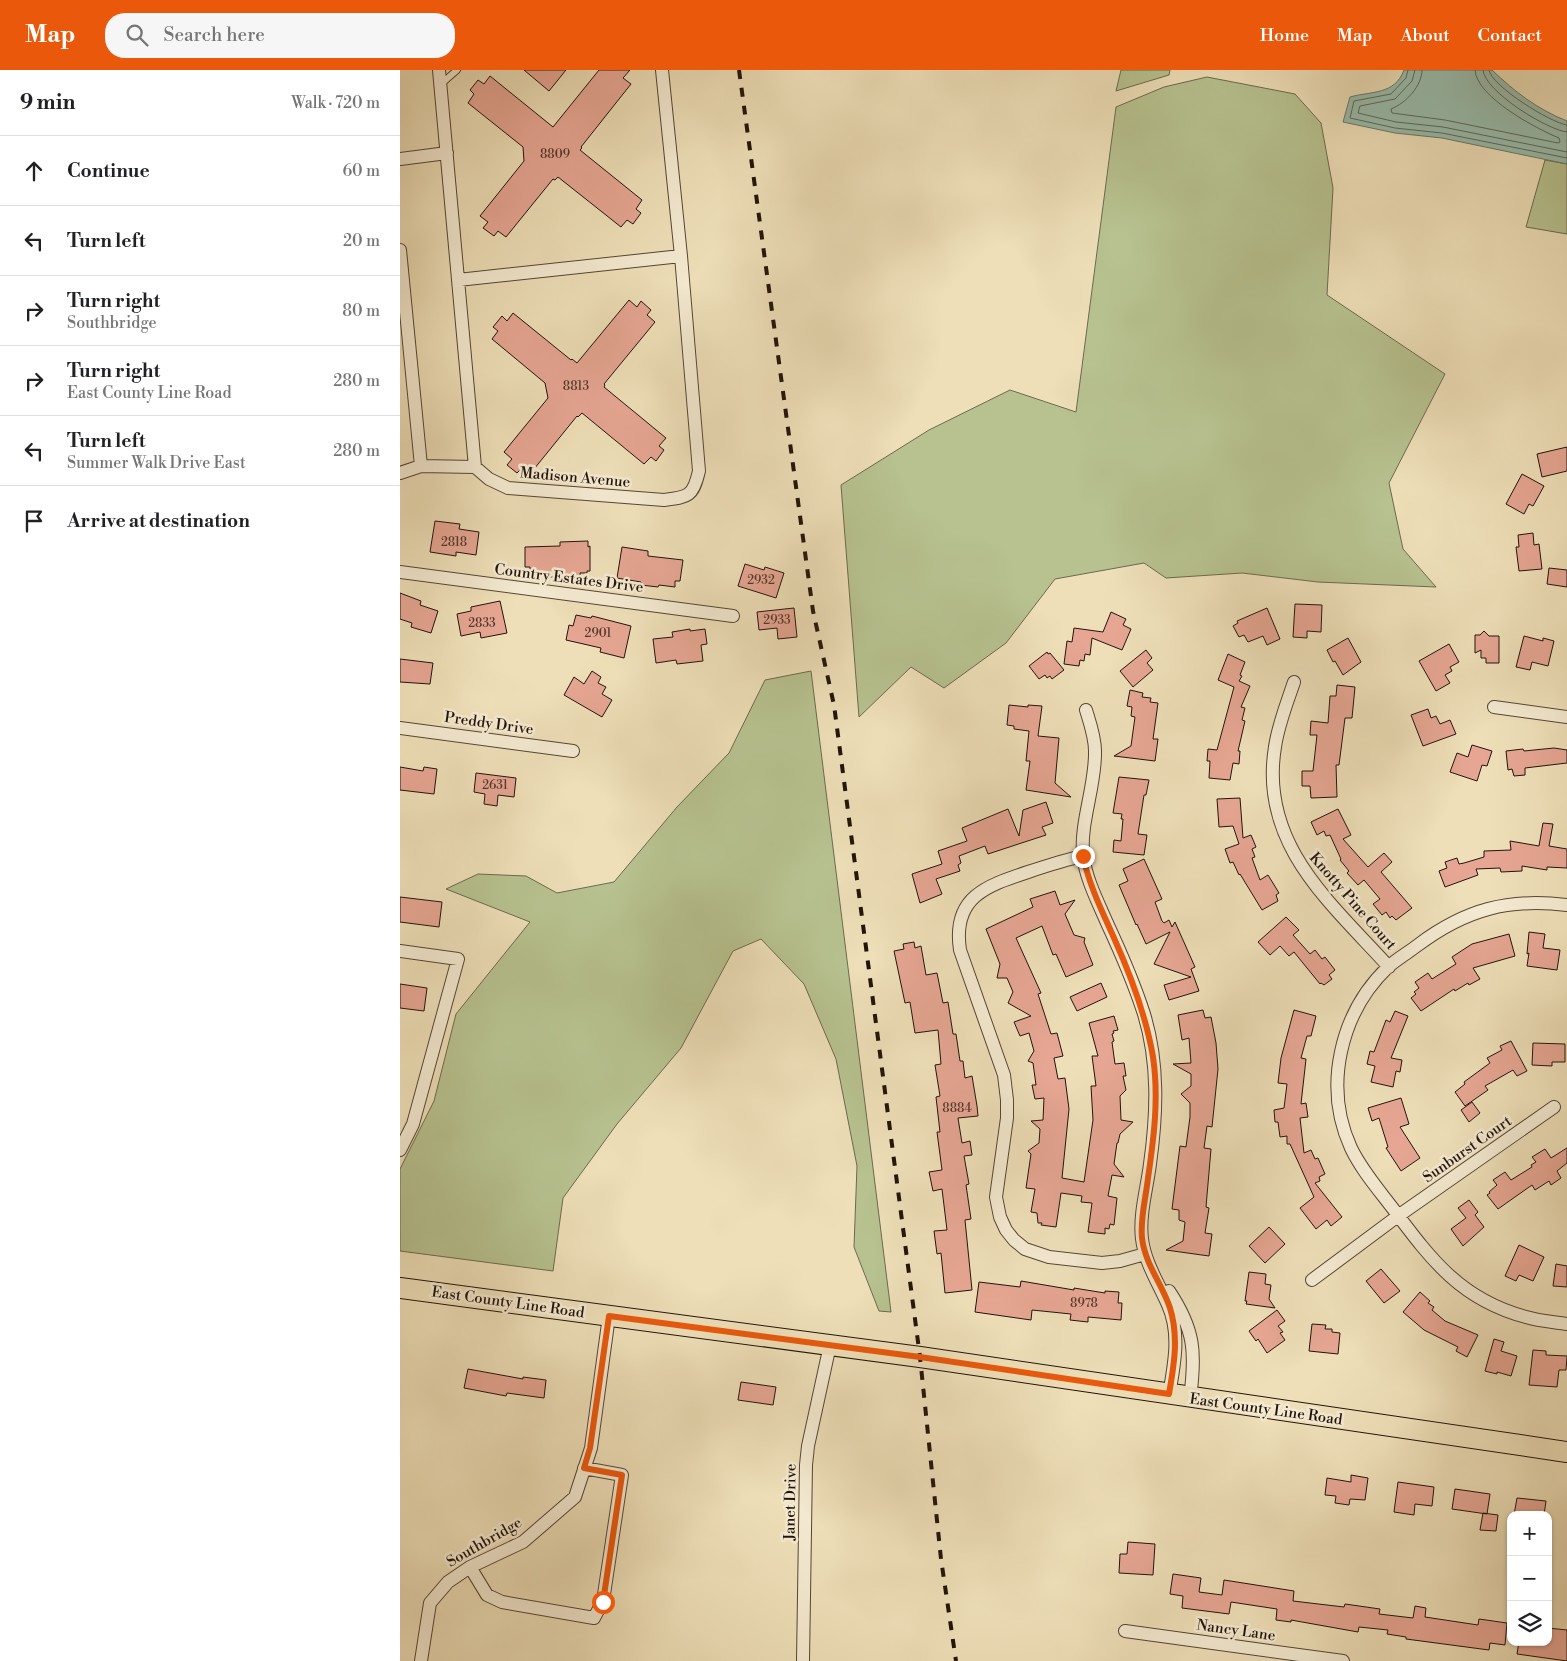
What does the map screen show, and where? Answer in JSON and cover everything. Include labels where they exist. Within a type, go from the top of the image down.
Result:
[{"type":"main road","name":"East County Line Road","points":[[400,1288],[929,1358],[1190,1398],[1567,1452]]},
{"type":"street","points":[[400,472],[421,466],[475,467],[439,70]]},
{"type":"street","points":[[458,280],[681,256],[662,70]]},
{"type":"street","points":[[400,159],[447,153]]},
{"type":"street","points":[[400,250],[421,466]]},
{"type":"street","name":"Madison Avenue","points":[[475,467],[489,479],[508,488],[664,500],[684,498],[695,487],[699,471],[681,256]]},
{"type":"street","name":"Country Estates Drive","points":[[400,572],[733,616]]},
{"type":"street","name":"Knotty Pine Court","points":[[1294,682],[1281,719],[1273,757],[1273,787],[1281,825],[1296,859],[1311,880],[1389,967]]},
{"type":"street","points":[[1494,707],[1567,718]]},
{"type":"street","points":[[1086,710],[1092,731],[1095,754],[1084,833],[1083,856],[1091,884],[1138,996],[1150,1039],[1153,1059],[1156,1110],[1142,1226],[1145,1254],[1169,1307],[1174,1324],[1175,1356],[1169,1394]]},
{"type":"street","name":"Preddy Drive","points":[[400,728],[573,751]]},
{"type":"street","points":[[1083,856],[1064,860],[988,887],[978,893],[970,902],[960,925],[960,950],[1004,1075],[1007,1118],[996,1202],[1004,1226],[1014,1240],[1025,1249],[1041,1256],[1094,1263],[1120,1261],[1145,1254]]},
{"type":"street","points":[[1567,905],[1546,902],[1514,903],[1495,906],[1464,916],[1436,931],[1389,967],[1372,985],[1350,1024],[1341,1047],[1337,1086],[1344,1129],[1359,1163],[1398,1216],[1440,1267],[1474,1295],[1502,1309],[1526,1317],[1567,1324]]},
{"type":"street","points":[[400,951],[458,958],[413,1124],[400,1150]]},
{"type":"street","name":"Sunburst Court","points":[[1312,1280],[1398,1216],[1554,1108]]},
{"type":"street","points":[[1145,1254],[1175,1300],[1187,1326],[1193,1348],[1194,1365],[1190,1398]]},
{"type":"street","name":"Southbridge","points":[[421,1661],[430,1603],[448,1582],[470,1567],[523,1542],[575,1498],[590,1448],[609,1316]]},
{"type":"street","name":"Janet Drive","points":[[803,1661],[806,1465],[808,1446],[830,1345]]},
{"type":"street","points":[[470,1567],[487,1596],[502,1602],[594,1618],[603,1602],[622,1475],[584,1468]]},
{"type":"street","name":"Nancy Lane","points":[[1125,1631],[1342,1661]]},
{"type":"lane","points":[[440,85],[457,70]]},
{"type":"green space","points":[[1121,70],[1170,70],[1169,75],[1116,91]]},
{"type":"green space","points":[[1207,77],[1295,94],[1321,123],[1333,188],[1327,295],[1445,374],[1389,483],[1403,549],[1436,587],[1318,582],[1242,573],[1166,578],[1144,563],[1055,579],[1006,643],[944,688],[911,667],[859,717],[841,485],[929,430],[1010,390],[1076,412],[1116,107],[1164,87]]},
{"type":"green space","points":[[1545,160],[1567,164],[1567,234],[1526,227]]},
{"type":"green space","points":[[811,671],[891,1312],[879,1311],[854,1247],[857,1166],[836,1059],[804,984],[761,939],[733,951],[681,1048],[617,1124],[563,1198],[553,1271],[400,1251],[400,1169],[434,1101],[456,1014],[530,922],[446,889],[478,874],[526,876],[557,893],[614,882],[677,807],[729,753],[765,680]]},
{"type":"water","points":[[1404,70],[1492,70],[1527,99],[1567,121],[1567,164],[1442,138],[1395,133],[1343,122],[1350,97],[1388,88],[1395,84]]},
{"type":"building","points":[[524,70],[566,70],[549,91]]},
{"type":"building","points":[[599,70],[630,70],[623,78],[631,84],[580,150],[642,200],[636,209],[641,213],[633,224],[627,220],[621,227],[558,177],[555,180],[553,179],[506,237],[498,231],[494,236],[483,228],[488,222],[480,216],[524,161],[523,147],[468,103],[474,94],[470,90],[478,80],[484,84],[490,76],[553,127]]},
{"type":"building","points":[[629,300],[637,307],[641,301],[651,310],[647,315],[655,322],[604,384],[604,387],[666,438],[659,446],[664,450],[656,461],[651,457],[644,464],[582,413],[577,416],[530,474],[522,468],[517,473],[507,465],[512,459],[504,452],[548,398],[545,383],[492,339],[498,331],[493,327],[502,316],[507,321],[513,313],[577,363]]},
{"type":"building","points":[[1567,447],[1567,471],[1542,477],[1537,454]]},
{"type":"building","points":[[1522,474],[1544,486],[1533,506],[1529,504],[1524,514],[1506,504]]},
{"type":"building","points":[[435,521],[460,524],[459,529],[479,532],[476,555],[456,552],[456,556],[430,552]]},
{"type":"building","points":[[1533,533],[1534,545],[1539,544],[1542,569],[1519,571],[1516,547],[1519,547],[1518,535]]},
{"type":"building","points":[[588,541],[588,547],[590,546],[590,571],[580,573],[580,576],[545,577],[545,574],[530,574],[530,567],[525,567],[525,547],[560,546],[560,542]]},
{"type":"building","points":[[622,547],[648,551],[648,556],[683,560],[680,581],[675,581],[675,587],[659,585],[658,587],[641,585],[641,582],[617,578]]},
{"type":"building","points":[[745,564],[764,570],[765,567],[784,573],[776,598],[738,586]]},
{"type":"building","points":[[1549,568],[1567,570],[1567,587],[1547,584]]},
{"type":"building","points":[[400,593],[421,601],[420,605],[438,611],[431,633],[411,627],[412,623],[400,619]]},
{"type":"building","points":[[500,601],[507,633],[481,638],[480,632],[461,636],[457,614],[471,611],[471,607]]},
{"type":"building","points":[[1295,604],[1322,605],[1321,632],[1307,631],[1307,638],[1293,637]]},
{"type":"building","points":[[794,608],[797,637],[778,639],[777,628],[759,630],[757,612]]},
{"type":"building","points":[[1267,608],[1280,639],[1267,645],[1263,636],[1248,642],[1244,635],[1239,637],[1233,626],[1238,623],[1237,621]]},
{"type":"building","points":[[1111,612],[1126,619],[1123,625],[1131,629],[1122,650],[1092,638],[1090,655],[1085,654],[1084,661],[1080,660],[1079,666],[1064,664],[1067,641],[1072,642],[1074,628],[1103,632]]},
{"type":"building","points":[[576,615],[591,618],[592,616],[631,626],[624,658],[600,652],[601,648],[566,640],[569,625],[573,626]]},
{"type":"building","points":[[690,629],[690,631],[705,629],[707,644],[701,645],[703,661],[677,664],[676,660],[656,663],[653,639],[673,637],[672,632]]},
{"type":"building","points":[[1484,631],[1489,636],[1499,636],[1499,663],[1486,663],[1486,658],[1481,658],[1481,650],[1475,653],[1475,635],[1480,635]]},
{"type":"building","points":[[1524,636],[1543,641],[1543,638],[1554,641],[1548,666],[1532,662],[1530,670],[1516,667]]},
{"type":"building","points":[[1348,638],[1361,662],[1343,675],[1327,650]]},
{"type":"building","points":[[1449,644],[1459,662],[1450,667],[1452,671],[1445,675],[1450,683],[1436,691],[1419,661]]},
{"type":"building","points":[[1146,650],[1152,658],[1147,663],[1153,670],[1133,687],[1120,671]]},
{"type":"building","points":[[1047,652],[1064,670],[1052,679],[1050,676],[1047,678],[1045,675],[1039,679],[1029,666]]},
{"type":"building","points":[[1228,654],[1245,662],[1239,681],[1250,686],[1241,707],[1245,708],[1242,720],[1245,721],[1238,751],[1240,751],[1239,764],[1233,763],[1230,780],[1209,778],[1210,761],[1207,761],[1208,749],[1217,750],[1234,687],[1218,680]]},
{"type":"building","points":[[400,659],[433,663],[430,684],[400,682]]},
{"type":"building","points":[[592,671],[601,677],[598,683],[606,687],[602,694],[612,700],[602,717],[564,695],[574,677],[584,684]]},
{"type":"building","points":[[1337,685],[1355,687],[1352,718],[1345,718],[1339,765],[1336,765],[1337,797],[1311,798],[1310,786],[1302,786],[1302,771],[1313,771],[1317,735],[1310,735],[1311,721],[1328,723],[1330,696],[1336,696]]},
{"type":"building","points":[[1130,690],[1143,693],[1142,697],[1151,698],[1150,702],[1158,703],[1153,739],[1158,739],[1155,761],[1114,756],[1131,746],[1135,717],[1131,716],[1132,707],[1127,706]]},
{"type":"building","points":[[1009,705],[1042,706],[1038,736],[1059,738],[1055,783],[1071,797],[1026,790],[1030,761],[1026,761],[1029,731],[1014,729],[1014,726],[1007,725]]},
{"type":"building","points":[[1428,709],[1431,718],[1436,716],[1440,724],[1450,720],[1456,734],[1423,746],[1411,715]]},
{"type":"building","points":[[1472,745],[1492,751],[1487,766],[1482,765],[1477,781],[1450,772],[1457,753],[1468,757]]},
{"type":"building","points":[[1554,748],[1567,750],[1567,763],[1525,768],[1525,775],[1514,776],[1512,769],[1508,770],[1506,751]]},
{"type":"building","points":[[400,767],[423,771],[424,767],[437,769],[434,794],[400,790]]},
{"type":"building","points":[[476,773],[516,778],[514,797],[498,795],[497,806],[484,804],[485,794],[474,792]]},
{"type":"building","points":[[1119,777],[1149,780],[1146,795],[1144,795],[1138,834],[1147,835],[1144,855],[1113,852],[1114,840],[1121,841],[1123,819],[1121,819],[1122,814],[1113,813]]},
{"type":"building","points":[[1240,798],[1243,838],[1251,835],[1256,847],[1252,849],[1255,857],[1252,858],[1260,880],[1268,875],[1279,893],[1276,895],[1278,901],[1262,910],[1239,875],[1233,862],[1230,863],[1225,849],[1239,844],[1233,826],[1219,827],[1217,799]]},
{"type":"building","points":[[1046,802],[1053,823],[1042,827],[1046,835],[988,854],[985,846],[959,856],[961,863],[958,865],[960,871],[936,879],[942,894],[920,903],[912,874],[942,864],[938,851],[967,841],[962,828],[1008,809],[1019,836],[1023,810]]},
{"type":"building","points":[[1338,809],[1351,835],[1343,839],[1368,867],[1384,853],[1392,862],[1381,872],[1412,908],[1396,920],[1392,916],[1390,918],[1386,912],[1382,915],[1373,904],[1380,899],[1364,880],[1358,885],[1347,873],[1349,871],[1340,860],[1330,835],[1326,836],[1324,831],[1317,835],[1311,822]]},
{"type":"building","points":[[1543,823],[1553,824],[1549,846],[1567,849],[1567,868],[1547,867],[1547,870],[1522,866],[1522,871],[1501,872],[1500,868],[1476,869],[1478,875],[1445,887],[1439,871],[1447,868],[1445,862],[1457,858],[1459,864],[1484,857],[1484,851],[1511,850],[1510,841],[1539,846]]},
{"type":"building","points":[[1144,859],[1162,899],[1155,902],[1162,921],[1164,923],[1169,920],[1172,927],[1175,922],[1195,967],[1191,969],[1199,991],[1169,1000],[1164,985],[1191,977],[1154,964],[1170,932],[1146,944],[1119,885],[1128,881],[1123,869]]},
{"type":"building","points":[[1055,891],[1060,905],[1075,900],[1065,914],[1074,935],[1085,938],[1084,942],[1093,965],[1066,977],[1056,954],[1053,955],[1042,926],[1016,938],[1041,993],[1038,994],[1051,1034],[1057,1033],[1063,1056],[1054,1058],[1058,1079],[1065,1078],[1069,1109],[1062,1178],[1084,1182],[1093,1120],[1091,1086],[1096,1086],[1092,1056],[1098,1056],[1089,1023],[1114,1016],[1118,1030],[1113,1031],[1114,1033],[1112,1034],[1115,1064],[1124,1063],[1126,1076],[1123,1076],[1126,1090],[1120,1096],[1121,1120],[1133,1122],[1120,1134],[1117,1143],[1114,1164],[1124,1177],[1112,1175],[1108,1196],[1117,1198],[1114,1225],[1110,1224],[1109,1229],[1105,1228],[1105,1234],[1088,1232],[1092,1203],[1081,1202],[1082,1196],[1061,1193],[1056,1227],[1041,1225],[1042,1223],[1038,1223],[1037,1213],[1031,1212],[1035,1189],[1026,1188],[1031,1154],[1028,1151],[1039,1143],[1040,1129],[1031,1121],[1043,1120],[1044,1098],[1035,1099],[1032,1085],[1036,1085],[1033,1063],[1028,1061],[1034,1051],[1029,1033],[1020,1036],[1014,1022],[1031,1016],[1008,1003],[1013,992],[1007,978],[997,978],[1000,964],[986,929],[1033,907],[1030,899]]},
{"type":"building","points":[[400,897],[442,902],[439,927],[400,922]]},
{"type":"building","points":[[1286,917],[1299,930],[1293,935],[1310,954],[1315,950],[1322,959],[1325,957],[1335,970],[1329,975],[1332,979],[1324,985],[1320,984],[1294,952],[1289,956],[1280,946],[1270,955],[1258,942]]},
{"type":"building","points":[[1529,932],[1545,934],[1543,948],[1560,950],[1557,970],[1527,966]]},
{"type":"building","points":[[1509,934],[1515,956],[1473,968],[1480,979],[1469,985],[1468,983],[1455,991],[1454,989],[1421,1011],[1411,998],[1419,988],[1415,982],[1428,973],[1432,979],[1456,964],[1452,957],[1472,944]]},
{"type":"building","points":[[914,942],[915,948],[921,946],[926,975],[937,973],[943,1003],[948,1002],[953,1034],[956,1034],[965,1078],[972,1076],[977,1106],[978,1116],[958,1118],[962,1143],[970,1141],[972,1155],[964,1156],[969,1184],[966,1185],[971,1219],[965,1220],[972,1290],[945,1293],[941,1253],[937,1254],[934,1231],[947,1230],[942,1189],[933,1191],[929,1172],[942,1170],[937,1132],[940,1132],[936,1097],[940,1096],[935,1065],[941,1064],[938,1030],[915,1033],[910,1002],[905,1003],[894,951],[904,949],[903,944]]},
{"type":"building","points":[[1101,983],[1107,997],[1077,1011],[1070,997]]},
{"type":"building","points":[[400,984],[427,988],[424,1011],[400,1008]]},
{"type":"building","points":[[1203,1010],[1205,1018],[1211,1017],[1218,1069],[1212,1127],[1207,1126],[1204,1148],[1211,1149],[1206,1207],[1209,1208],[1205,1233],[1212,1234],[1209,1256],[1166,1250],[1183,1241],[1185,1222],[1179,1220],[1179,1210],[1172,1209],[1180,1146],[1186,1147],[1190,1117],[1190,1103],[1181,1094],[1191,1086],[1191,1074],[1173,1064],[1191,1063],[1189,1038],[1182,1040],[1178,1015]]},
{"type":"building","points":[[1294,1010],[1316,1016],[1311,1036],[1307,1036],[1301,1058],[1306,1059],[1301,1104],[1306,1103],[1308,1117],[1300,1118],[1304,1153],[1311,1150],[1315,1159],[1318,1158],[1325,1174],[1319,1177],[1320,1181],[1315,1183],[1342,1217],[1331,1226],[1327,1220],[1316,1229],[1300,1208],[1314,1197],[1290,1144],[1287,1144],[1287,1136],[1280,1137],[1278,1122],[1275,1122],[1274,1110],[1284,1108],[1287,1084],[1278,1083],[1281,1058]]},
{"type":"building","points":[[1395,1011],[1408,1016],[1391,1058],[1402,1060],[1400,1072],[1396,1071],[1393,1087],[1371,1082],[1375,1066],[1367,1064],[1370,1051],[1374,1052],[1386,1020],[1390,1022]]},
{"type":"building","points":[[1511,1041],[1527,1071],[1517,1076],[1513,1070],[1485,1086],[1488,1090],[1465,1106],[1455,1092],[1465,1084],[1464,1082],[1490,1063],[1487,1058],[1502,1050],[1500,1046]]},
{"type":"building","points":[[1533,1043],[1565,1044],[1565,1062],[1552,1062],[1552,1066],[1532,1065]]},
{"type":"building","points":[[1401,1098],[1409,1124],[1400,1127],[1420,1158],[1401,1171],[1386,1148],[1388,1147],[1379,1118],[1372,1121],[1368,1108]]},
{"type":"building","points":[[1472,1102],[1480,1113],[1469,1122],[1461,1110]]},
{"type":"building","points":[[1567,1148],[1567,1163],[1557,1171],[1561,1178],[1551,1185],[1549,1181],[1535,1190],[1532,1185],[1498,1209],[1487,1195],[1497,1185],[1493,1180],[1505,1172],[1511,1180],[1532,1167],[1531,1165],[1536,1162],[1532,1157],[1545,1149],[1551,1158]]},
{"type":"building","points":[[1469,1200],[1478,1212],[1475,1215],[1484,1227],[1463,1246],[1451,1229],[1466,1218],[1458,1208]]},
{"type":"building","points":[[1269,1227],[1285,1244],[1265,1263],[1249,1246]]},
{"type":"building","points":[[1519,1245],[1544,1257],[1533,1281],[1519,1275],[1516,1281],[1505,1276]]},
{"type":"building","points":[[1556,1264],[1567,1266],[1567,1287],[1553,1286]]},
{"type":"building","points":[[1381,1269],[1400,1291],[1384,1303],[1366,1281]]},
{"type":"building","points":[[1249,1272],[1266,1274],[1265,1284],[1271,1285],[1269,1299],[1275,1308],[1246,1304]]},
{"type":"building","points":[[1021,1281],[1074,1290],[1074,1288],[1105,1293],[1105,1291],[1119,1292],[1118,1303],[1122,1303],[1121,1320],[1088,1317],[1088,1322],[1070,1320],[1071,1314],[1032,1310],[1031,1320],[975,1312],[979,1282],[1020,1287]]},
{"type":"building","points":[[1420,1292],[1430,1301],[1428,1303],[1434,1307],[1432,1310],[1445,1321],[1478,1335],[1467,1357],[1456,1351],[1458,1347],[1424,1330],[1403,1312]]},
{"type":"building","points":[[1277,1310],[1285,1321],[1278,1326],[1283,1332],[1280,1333],[1285,1340],[1267,1353],[1258,1339],[1256,1341],[1249,1331]]},
{"type":"building","points":[[1312,1324],[1326,1325],[1325,1329],[1332,1329],[1332,1332],[1340,1333],[1338,1354],[1309,1351]]},
{"type":"building","points":[[1494,1339],[1504,1342],[1501,1351],[1517,1356],[1511,1376],[1485,1371]]},
{"type":"building","points":[[1533,1350],[1546,1351],[1546,1355],[1567,1356],[1566,1370],[1559,1370],[1557,1387],[1529,1385]]},
{"type":"building","points":[[468,1369],[523,1379],[523,1377],[546,1380],[544,1398],[507,1393],[506,1396],[464,1388]]},
{"type":"building","points":[[741,1382],[776,1387],[773,1405],[738,1400]]},
{"type":"building","points":[[1351,1475],[1368,1478],[1365,1500],[1350,1499],[1349,1505],[1335,1503],[1336,1496],[1325,1495],[1327,1478],[1351,1482]]},
{"type":"building","points":[[1398,1482],[1434,1487],[1432,1506],[1415,1504],[1414,1515],[1394,1512]]},
{"type":"building","points":[[1455,1489],[1490,1494],[1487,1514],[1452,1509]]},
{"type":"building","points":[[1517,1498],[1546,1501],[1545,1511],[1515,1511]]},
{"type":"building","points":[[1483,1513],[1498,1515],[1496,1531],[1480,1530]]},
{"type":"building","points":[[1128,1542],[1155,1544],[1153,1575],[1119,1573],[1120,1554],[1127,1554]]},
{"type":"building","points":[[1173,1574],[1201,1578],[1199,1592],[1222,1595],[1224,1580],[1294,1591],[1293,1601],[1344,1607],[1345,1604],[1380,1609],[1379,1614],[1413,1618],[1415,1606],[1426,1608],[1425,1617],[1478,1625],[1479,1619],[1507,1623],[1505,1645],[1490,1643],[1489,1650],[1406,1639],[1406,1637],[1387,1634],[1388,1630],[1359,1627],[1358,1632],[1291,1620],[1291,1622],[1276,1620],[1277,1609],[1231,1602],[1229,1614],[1182,1608],[1183,1596],[1170,1594]]},
{"type":"building","points":[[1552,1628],[1567,1630],[1567,1661],[1517,1654],[1518,1646],[1552,1646]]},
{"type":"railway","points":[[739,70],[813,611],[834,705],[920,1357],[941,1559],[956,1661]]},
{"type":"route","points":[[603,1602],[622,1475],[584,1468],[590,1448],[609,1316],[920,1357],[1169,1394],[1175,1356],[1174,1324],[1169,1307],[1145,1254],[1142,1240],[1142,1218],[1156,1110],[1155,1077],[1150,1039],[1134,984],[1091,884],[1083,856]]}]
